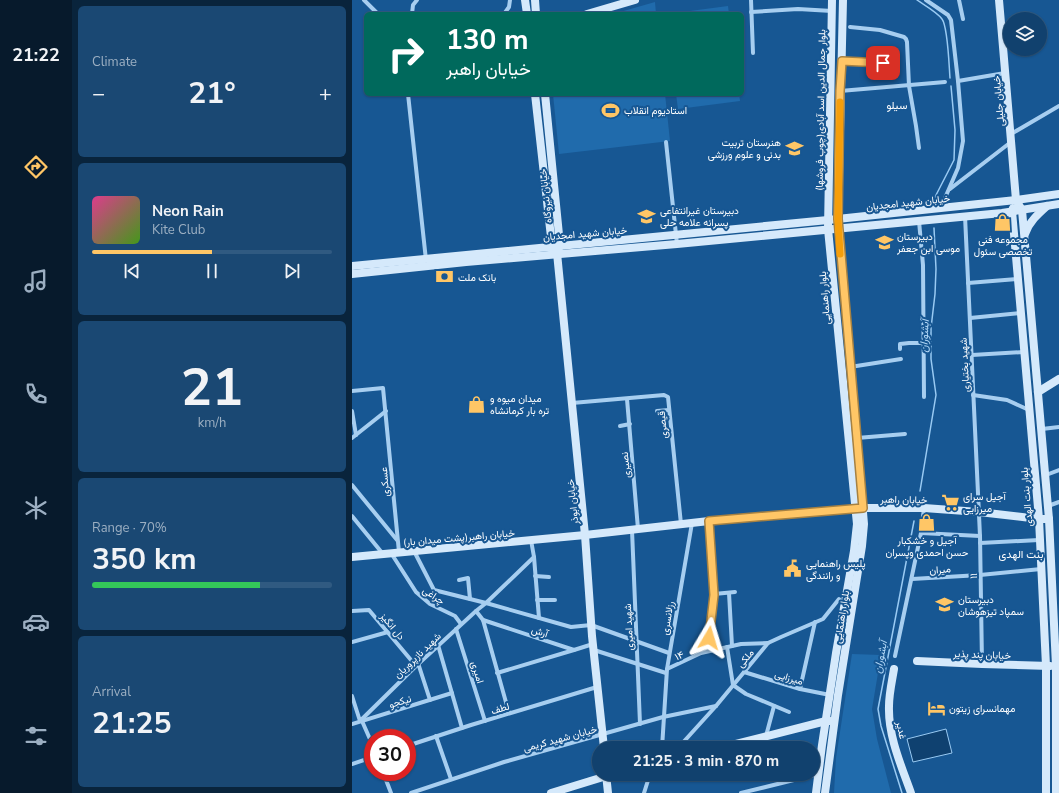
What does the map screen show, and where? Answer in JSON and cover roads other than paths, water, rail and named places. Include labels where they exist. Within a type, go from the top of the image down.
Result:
[{"type":"main road","points":[[525,0],[527,12]]},
{"type":"main road","points":[[535,0],[536,12]]},
{"type":"main road","points":[[595,12],[635,0]]},
{"type":"main road","name":"بلوار جمال الدین اسد آبادی(چوب فروشها)","points":[[828,229],[832,0]]},
{"type":"main road","name":"بلوار جمال الدین اسد آبادی(چوب فروشها)","points":[[838,228],[843,0]]},
{"type":"main road","name":"خیابان جلیلی","points":[[999,0],[1016,200]]},
{"type":"main road","name":"خیابان نیروگاه","points":[[535,96],[557,254]]},
{"type":"main road","name":"خیابان نیروگاه","points":[[544,96],[556,246]]},
{"type":"main road","name":"خیابان شهید امجدیان","points":[[426,262],[556,246],[945,208],[1059,194]]},
{"type":"main road","points":[[1016,200],[1022,210]]},
{"type":"main road","name":"بلوار بنت الهدی","points":[[1016,200],[1012,211],[1042,569],[1046,666],[1046,793]]},
{"type":"main road","name":"خیابان شهید امجدیان","points":[[353,268],[677,244],[965,216],[1022,210],[1059,204]]},
{"type":"main road","points":[[1024,236],[1031,221],[1047,206]]},
{"type":"main road","name":"بلوار بنت الهدی","points":[[1022,210],[1049,519],[1057,666],[1057,792]]},
{"type":"main road","name":"بلوار راهنمایی","points":[[820,761],[836,653],[854,551],[859,509],[857,438],[838,228]]},
{"type":"main road","name":"بلوار راهنمایی","points":[[826,793],[838,695],[862,546],[864,524],[859,509],[828,229]]},
{"type":"main road","name":"خیابان ابوذر","points":[[557,254],[585,535],[591,625],[603,741]]},
{"type":"main road","points":[[1022,329],[1032,328]]},
{"type":"main road","points":[[1038,392],[1059,379]]},
{"type":"main road","name":"خیابان راهبر","points":[[568,536],[635,530],[692,522],[859,509],[924,508],[1049,519]]},
{"type":"main road","name":"خیابان راهبر(پشت میدان بار)","points":[[352,557],[568,536]]},
{"type":"main road","name":"خیابان پند پذیر","points":[[917,661],[1057,666]]},
{"type":"main road","name":"غدیر","points":[[894,669],[888,705],[889,721],[892,738],[911,793]]},
{"type":"main road","points":[[747,741],[826,721],[835,722]]},
{"type":"main road","points":[[551,793],[592,780]]},
{"type":"main road","points":[[608,793],[609,781]]},
{"type":"main road","name":"بلوار راهنمایی","points":[[816,793],[817,781]]},
{"type":"street","points":[[364,0],[376,12]]},
{"type":"street","points":[[412,12],[413,5],[417,0]]},
{"type":"street","points":[[505,12],[509,7],[510,0]]},
{"type":"street","points":[[751,0],[753,53]]},
{"type":"street","points":[[926,0],[948,15],[951,20],[958,81],[963,141],[958,168],[948,190],[945,208]]},
{"type":"street","points":[[959,0],[963,19]]},
{"type":"street","points":[[751,12],[798,9],[832,11]]},
{"type":"street","points":[[850,27],[880,30],[904,36],[906,38],[908,86],[919,148]]},
{"type":"street","points":[[842,61],[883,63]]},
{"type":"street","points":[[958,81],[1006,73]]},
{"type":"street","points":[[840,91],[945,82]]},
{"type":"street","points":[[408,96],[426,262]]},
{"type":"street","points":[[948,190],[1011,138],[1059,106]]},
{"type":"street","points":[[666,142],[677,244]]},
{"type":"street","name":"شهید بختیاری","points":[[965,216],[979,512]]},
{"type":"street","points":[[919,220],[923,265],[924,397]]},
{"type":"street","points":[[968,283],[1017,279]]},
{"type":"street","points":[[970,318],[1020,314]]},
{"type":"street","points":[[900,349],[900,344],[923,343]]},
{"type":"street","points":[[972,355],[1024,352]]},
{"type":"street","points":[[850,368],[901,359]]},
{"type":"street","name":"عسکری","points":[[352,391],[383,388],[398,541],[391,553]]},
{"type":"street","points":[[973,395],[1007,400],[1029,410]]},
{"type":"street","name":"قیصری","points":[[572,403],[668,397],[681,524]]},
{"type":"street","name":"نصیری","points":[[627,399],[630,424],[635,530]]},
{"type":"street","points":[[657,411],[669,410]]},
{"type":"street","points":[[352,411],[354,437]]},
{"type":"street","points":[[354,437],[386,411]]},
{"type":"street","points":[[620,426],[630,424]]},
{"type":"street","points":[[1042,428],[1059,427]]},
{"type":"street","points":[[857,438],[905,434]]},
{"type":"street","points":[[1046,475],[1059,470]]},
{"type":"street","points":[[352,485],[398,541]]},
{"type":"street","points":[[1048,506],[1059,502]]},
{"type":"street","points":[[896,656],[921,533],[924,508]]},
{"type":"street","name":"۱۱","points":[[979,512],[982,664]]},
{"type":"street","name":"چراغی","points":[[352,516],[391,553],[416,592],[430,604],[455,616],[461,624]]},
{"type":"street","points":[[707,652],[714,594],[709,521]]},
{"type":"street","name":"رزلانسری","points":[[662,741],[666,671],[692,522]]},
{"type":"street","name":"شهید امیری","points":[[635,530],[640,724]]},
{"type":"street","points":[[921,533],[980,536]]},
{"type":"street","points":[[531,540],[534,557],[539,618]]},
{"type":"street","points":[[980,543],[1040,540]]},
{"type":"street","points":[[414,551],[434,590],[572,627],[591,625],[669,653]]},
{"type":"street","name":"شهید نازپروریان","points":[[361,721],[417,664],[486,603],[534,557]]},
{"type":"street","name":"میران","points":[[912,579],[980,575],[1042,569]]},
{"type":"street","points":[[535,576],[549,577]]},
{"type":"street","points":[[459,580],[468,578],[470,599]]},
{"type":"street","points":[[714,594],[735,592]]},
{"type":"street","points":[[729,593],[730,646],[733,685],[746,694],[789,712]]},
{"type":"street","name":"ملکی","points":[[684,741],[716,706],[768,643],[823,619],[839,599]]},
{"type":"street","points":[[537,600],[554,600]]},
{"type":"street","name":"دل انگیز","points":[[352,611],[369,610],[417,664]]},
{"type":"street","points":[[476,611],[483,620],[509,713]]},
{"type":"street","name":"آرش","points":[[483,620],[574,650]]},
{"type":"street","points":[[800,689],[815,622]]},
{"type":"street","name":"امیری","points":[[456,629],[485,721]]},
{"type":"street","points":[[352,642],[388,632]]},
{"type":"street","name":"۱۴","points":[[666,671],[701,653],[741,644],[768,643]]},
{"type":"street","points":[[438,645],[462,728]]},
{"type":"street","points":[[498,673],[574,650],[593,647],[638,664],[666,671]]},
{"type":"street","points":[[417,664],[430,700]]},
{"type":"street","name":"میرزایی","points":[[744,672],[800,689],[830,695]]},
{"type":"street","name":"لطف","points":[[416,743],[509,713],[598,687]]},
{"type":"street","name":"نیکجو","points":[[352,724],[452,694]]},
{"type":"street","points":[[352,696],[365,729]]},
{"type":"street","name":"خیابان شهید کریمی","points":[[411,793],[504,762],[663,717],[716,706]]},
{"type":"street","points":[[766,736],[774,706]]},
{"type":"street","points":[[436,736],[452,780]]},
{"type":"street","points":[[352,764],[364,760]]},
{"type":"street","points":[[386,781],[391,793]]},
{"type":"street","points":[[644,793],[648,781]]},
{"type":"street","points":[[741,793],[790,781]]},
{"type":"waterway","name":"آبشوران","points":[[917,0],[937,14],[944,23],[949,56],[950,78]]},
{"type":"waterway","name":"آبشوران","points":[[934,199],[954,160],[955,130],[951,86]]},
{"type":"waterway","name":"آبشوران","points":[[920,491],[936,395],[931,359],[931,328],[936,269],[934,228]]},
{"type":"waterway","name":"آبشوران","points":[[902,793],[881,726],[878,709],[914,521]]},
{"type":"place","name":"استادیوم انقلاب","points":[[611,110]]},
{"type":"place","name":"هنرستان تربیت بدنی و علوم ورزشی","points":[[794,148]]},
{"type":"place","name":"دبیرستان غیرانتفاعی پسرانه علامه حلی","points":[[647,216]]},
{"type":"place","name":"مجموعه فنی تخصصی سئول","points":[[1003,222]]},
{"type":"place","name":"دبیرستان موسی ابن جعفر","points":[[884,242]]},
{"type":"place","name":"بانک ملت","points":[[445,277]]},
{"type":"place","name":"میدان میوه و تره بار کرمانشاه","points":[[477,404]]},
{"type":"place","name":"آجیل سرای میرزایی","points":[[950,502]]},
{"type":"place","name":"آجیل و خشکبار حسن احمدی وپسران","points":[[927,523]]},
{"type":"place","name":"پلیس راهنمایی و رانندگی","points":[[793,569]]},
{"type":"place","name":"دبیرستان سمپاد تیزهوشان","points":[[945,605]]},
{"type":"place","name":"مهمانسرای زیتون","points":[[936,708]]},
{"type":"district","name":"سیلو","points":[[897,105]]},
{"type":"district","name":"بنت الهدی","points":[[1021,554]]}]
